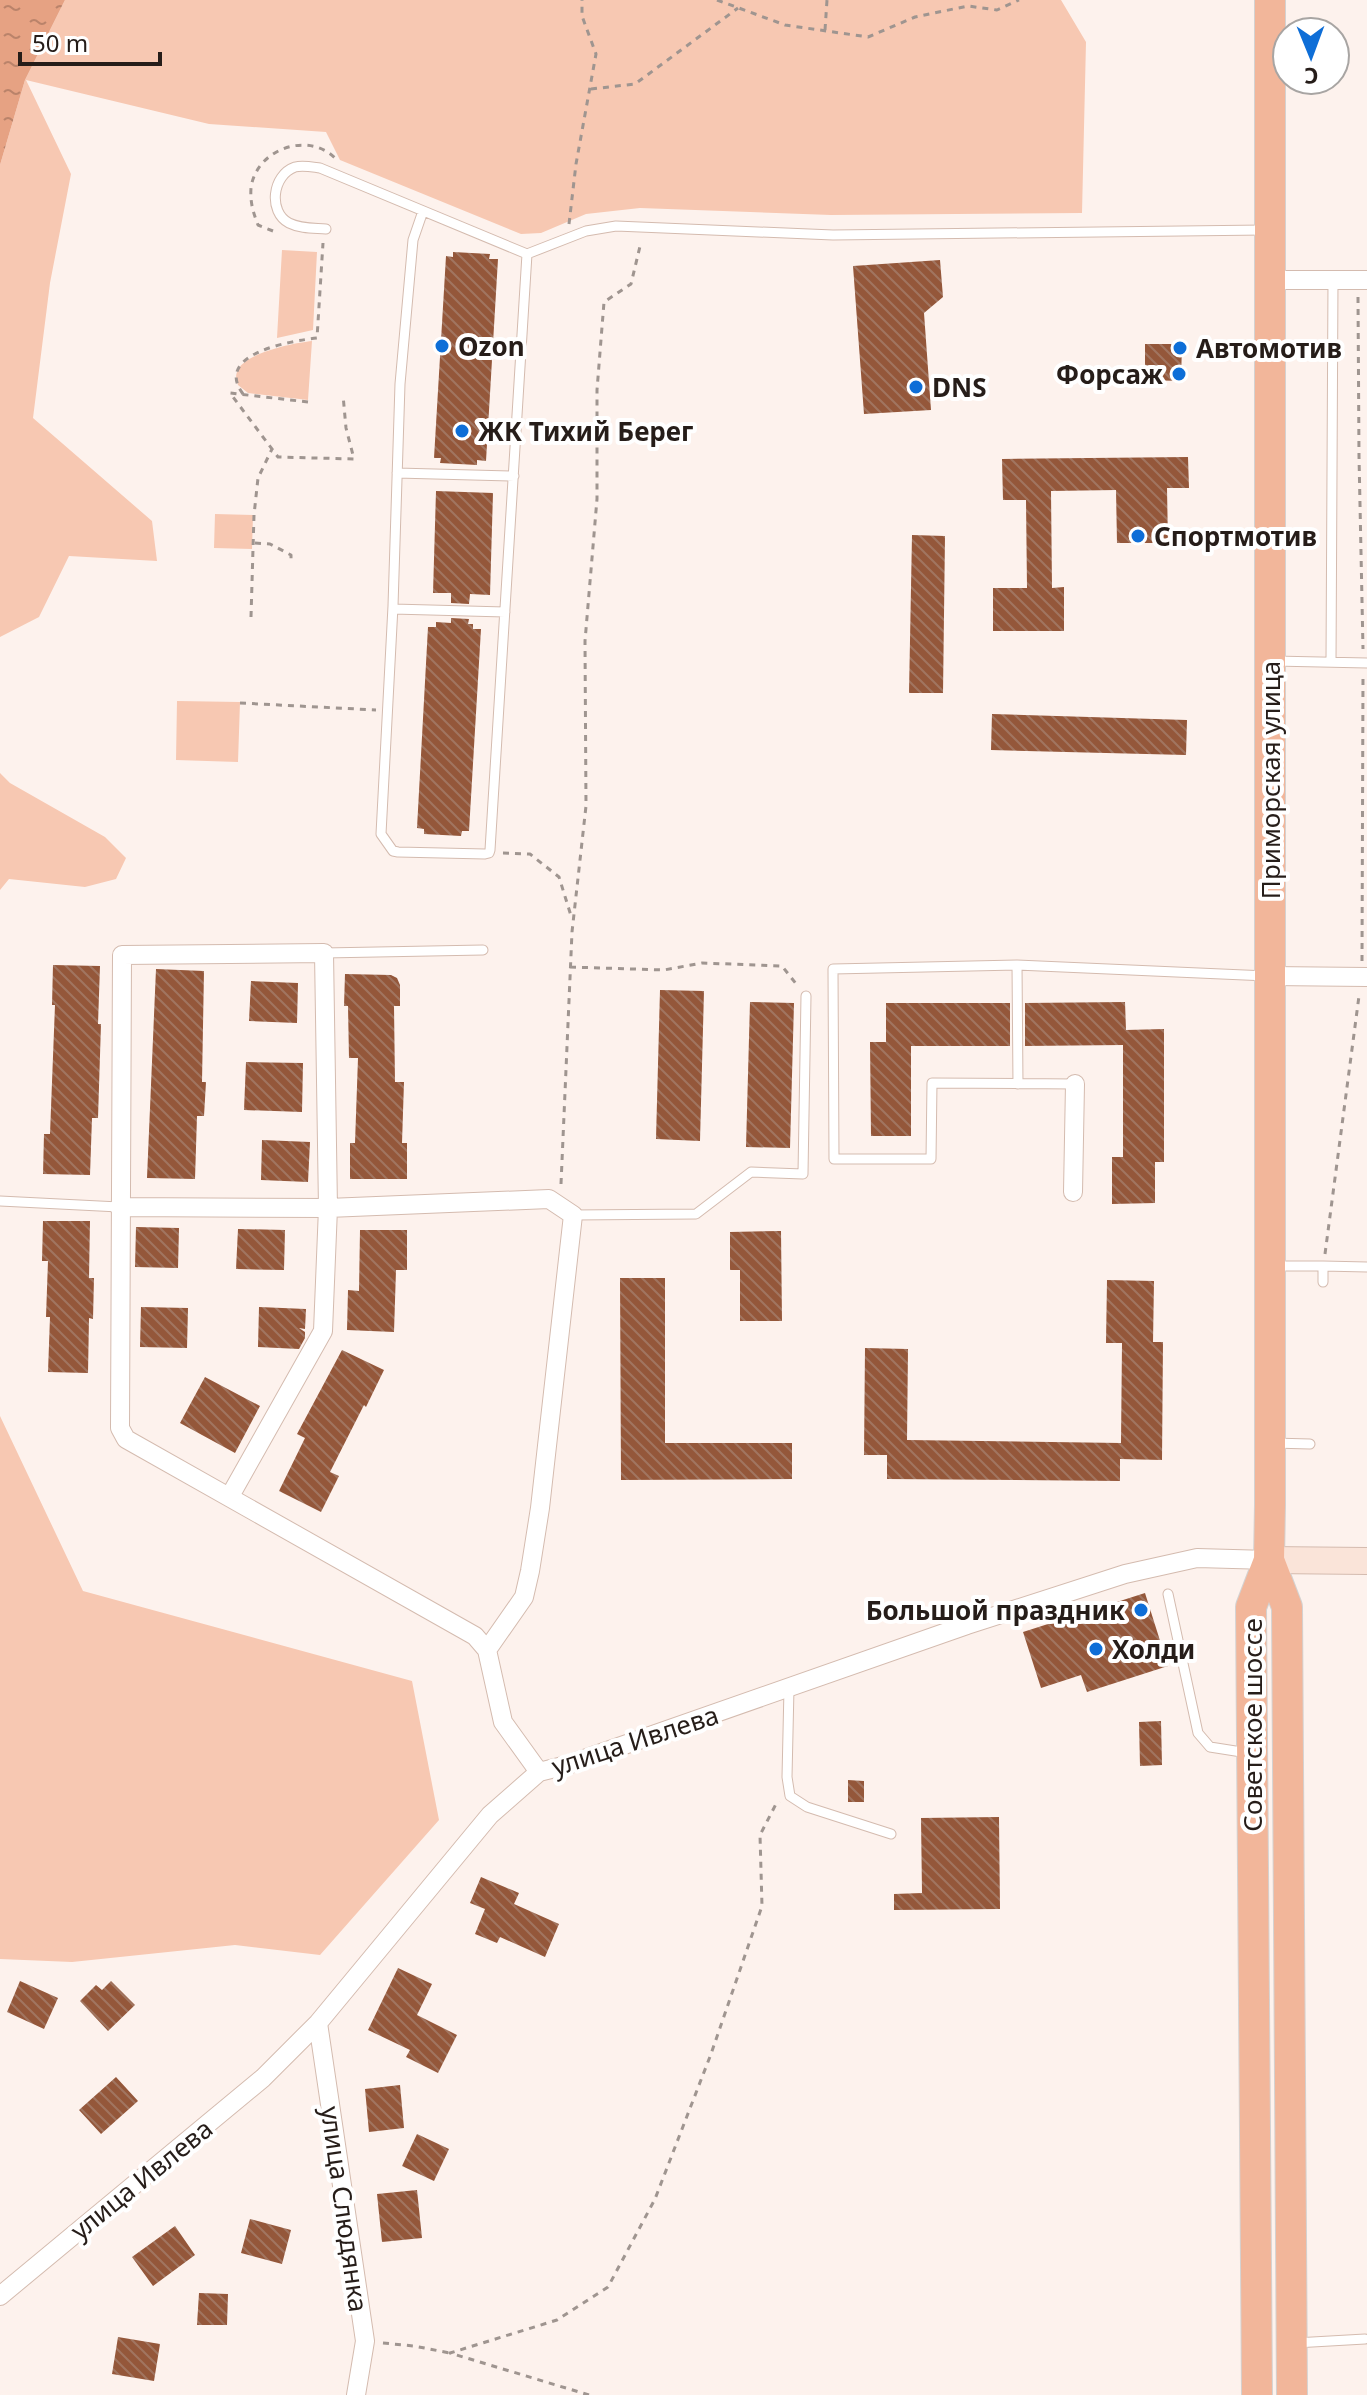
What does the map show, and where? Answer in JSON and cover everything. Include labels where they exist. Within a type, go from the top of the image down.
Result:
[{"type":"highway","name":"Приморская улица","points":[[1269,1560],[1270,0]]},
{"type":"highway","name":"Советское шоссе","points":[[1257,2395],[1251,1607],[1269,1560]]},
{"type":"highway","name":"Советское шоссе","points":[[1269,1560],[1287,1607],[1292,2395]]},
{"type":"main road","points":[[1269,1560],[1367,1561]]},
{"type":"street","points":[[1271,280],[1363,280]]},
{"type":"street","points":[[230,1496],[323,1331],[328,1208],[324,953],[122,955],[120,1428],[126,1439],[475,1636],[487,1650],[503,1722],[539,1772]]},
{"type":"street","points":[[1270,976],[1364,977]]},
{"type":"street","points":[[1073,1192],[1075,1084]]},
{"type":"street","points":[[119,1207],[328,1208],[549,1199],[567,1211],[540,1508],[530,1571],[524,1597],[487,1650]]},
{"type":"street","name":"улица Ивлева","points":[[0,2296],[263,2078],[318,2023],[490,1815],[539,1772],[1125,1574],[1197,1558],[1269,1560]]},
{"type":"street","name":"улица Слюдянка","points":[[318,2023],[365,2341],[356,2395]]},
{"type":"lane","points":[[325,233],[287,222],[278,213],[275,198],[278,184],[295,167],[320,168],[527,254],[602,227],[644,226],[833,235],[1271,230]]},
{"type":"lane","points":[[423,211],[413,240],[400,384],[393,609],[381,834],[398,852],[489,853],[527,254]]},
{"type":"lane","points":[[1331,662],[1333,281]]},
{"type":"lane","points":[[397,473],[514,476]]},
{"type":"lane","points":[[393,609],[505,612]]},
{"type":"lane","points":[[1270,661],[1365,663]]},
{"type":"lane","points":[[324,953],[483,950]]},
{"type":"lane","points":[[1017,965],[1018,1084]]},
{"type":"lane","points":[[1075,1084],[932,1083],[931,1159],[834,1159],[833,969],[1017,965],[1270,976]]},
{"type":"lane","points":[[567,1211],[696,1214],[751,1172],[803,1174],[806,996]]},
{"type":"lane","points":[[0,1201],[119,1207]]},
{"type":"lane","points":[[1269,1266],[1367,1267]]},
{"type":"lane","points":[[1323,1266],[1323,1282]]},
{"type":"lane","points":[[1269,1442],[1310,1444]]},
{"type":"lane","points":[[1168,1594],[1198,1733],[1210,1747],[1252,1753]]},
{"type":"lane","points":[[789,1688],[787,1777],[790,1796],[807,1807],[891,1834]]},
{"type":"lane","points":[[1292,2343],[1365,2339]]},
{"type":"path","points":[[567,239],[576,164],[596,54],[582,16],[582,0]]},
{"type":"path","points":[[717,0],[785,25],[868,37],[915,17],[968,6],[997,10],[1019,0]]},
{"type":"path","points":[[825,30],[827,0]]},
{"type":"path","points":[[590,89],[635,84],[738,8]]},
{"type":"path","points":[[280,233],[258,225],[251,207],[251,185],[259,167],[274,152],[293,145],[311,145],[327,150],[335,159]]},
{"type":"path","points":[[567,1211],[570,967],[586,806],[585,641],[597,499],[597,390],[604,302],[631,284],[644,226]]},
{"type":"path","points":[[243,394],[235,381],[241,363],[277,345],[317,338],[325,233]]},
{"type":"path","points":[[1323,1266],[1364,977],[1365,663],[1359,456],[1363,280]]},
{"type":"path","points":[[308,402],[230,393],[278,457],[354,459],[346,428],[343,395]]},
{"type":"path","points":[[251,617],[258,478],[272,449]]},
{"type":"path","points":[[346,469],[347,459]]},
{"type":"path","points":[[254,543],[270,544],[291,555],[291,564]]},
{"type":"path","points":[[240,703],[387,711]]},
{"type":"path","points":[[517,854],[530,854],[559,877],[573,922]]},
{"type":"path","points":[[570,967],[664,970],[702,963],[782,966],[806,996]]},
{"type":"path","points":[[450,2353],[557,2320],[608,2287],[655,2199],[711,2054],[762,1906],[760,1835],[776,1804],[790,1796]]},
{"type":"path","points":[[365,2341],[450,2353],[589,2395]]},
{"type":"shaded area","points":[[65,0],[1061,0],[1086,42],[1082,213],[831,215],[640,208],[586,214],[541,233],[521,234],[340,160],[326,132],[209,124],[26,80],[71,174],[50,283],[33,418],[152,521],[157,561],[69,556],[39,617],[0,637],[0,165],[25,80]]},
{"type":"shaded area","points":[[282,250],[317,252],[313,330],[277,338]]},
{"type":"shaded area","points":[[312,341],[308,400],[248,393],[238,385],[237,372],[249,359],[270,350]]},
{"type":"shaded area","points":[[215,514],[253,515],[252,549],[214,548]]},
{"type":"shaded area","points":[[177,701],[240,702],[238,762],[176,760]]},
{"type":"shaded area","points":[[0,773],[10,783],[105,837],[126,858],[116,879],[85,887],[9,879],[0,890]]},
{"type":"shaded area","points":[[0,1416],[83,1591],[412,1681],[439,1820],[320,1955],[235,1945],[72,1962],[0,1959]]},
{"type":"water","points":[[0,0],[65,0],[25,80],[0,165]]},
{"type":"building","points":[[453,252],[490,254],[489,259],[498,259],[486,461],[477,460],[477,465],[440,463],[441,458],[434,458],[446,256],[453,257]]},
{"type":"building","points":[[940,260],[943,297],[924,313],[931,410],[864,414],[853,266]]},
{"type":"building","points":[[1145,344],[1182,344],[1181,381],[1145,380]]},
{"type":"building","points":[[1188,457],[1189,488],[1167,488],[1168,543],[1117,543],[1116,490],[1051,491],[1052,588],[1064,587],[1064,631],[993,631],[993,588],[1027,588],[1026,500],[1003,500],[1002,459]]},
{"type":"building","points":[[436,491],[493,493],[490,595],[470,594],[469,604],[451,603],[451,593],[433,593]]},
{"type":"building","points":[[912,535],[945,536],[943,693],[909,693]]},
{"type":"building","points":[[451,618],[469,619],[468,624],[473,624],[473,629],[481,629],[469,831],[462,831],[461,836],[424,834],[424,829],[417,828],[428,627],[436,627],[436,622],[451,623]]},
{"type":"building","points":[[992,714],[1187,720],[1186,755],[991,750]]},
{"type":"building","points":[[53,965],[100,966],[98,1118],[92,1118],[90,1175],[43,1174],[44,1134],[50,1134],[55,1005],[52,1005]]},
{"type":"building","points":[[156,969],[204,971],[202,1082],[206,1082],[204,1116],[197,1116],[195,1179],[147,1178]]},
{"type":"building","points":[[345,974],[391,975],[397,978],[400,985],[400,1006],[394,1006],[395,1082],[404,1082],[402,1143],[407,1143],[407,1179],[350,1179],[350,1143],[355,1143],[358,1058],[349,1058],[348,1006],[344,1006]]},
{"type":"building","points":[[251,981],[298,983],[297,1023],[249,1021]]},
{"type":"building","points":[[660,990],[704,991],[700,1141],[656,1139]]},
{"type":"building","points":[[750,1002],[794,1003],[790,1148],[746,1147]]},
{"type":"building","points":[[1125,1002],[1126,1030],[1164,1029],[1164,1162],[1155,1162],[1155,1203],[1112,1204],[1112,1157],[1123,1157],[1123,1045],[1025,1046],[1025,1003]]},
{"type":"building","points":[[886,1003],[1010,1003],[1010,1046],[911,1046],[911,1136],[871,1136],[870,1042],[886,1042]]},
{"type":"building","points":[[246,1062],[303,1063],[302,1112],[244,1110]]},
{"type":"building","points":[[262,1140],[310,1142],[308,1182],[261,1180]]},
{"type":"building","points":[[43,1221],[90,1221],[89,1278],[94,1278],[93,1319],[89,1318],[88,1373],[48,1372],[50,1317],[46,1317],[48,1261],[42,1261]]},
{"type":"building","points":[[136,1227],[179,1228],[178,1268],[135,1267]]},
{"type":"building","points":[[238,1229],[285,1230],[284,1270],[236,1269]]},
{"type":"building","points":[[360,1230],[407,1230],[407,1270],[396,1270],[394,1332],[347,1330],[348,1290],[359,1291]]},
{"type":"building","points":[[781,1231],[782,1321],[740,1321],[740,1270],[730,1270],[730,1232]]},
{"type":"building","points":[[620,1278],[665,1278],[665,1443],[792,1443],[792,1479],[621,1480]]},
{"type":"building","points":[[1107,1280],[1154,1281],[1153,1342],[1163,1342],[1162,1460],[1120,1459],[1120,1481],[887,1479],[887,1455],[864,1455],[865,1348],[908,1349],[907,1440],[1121,1443],[1122,1343],[1106,1343]]},
{"type":"building","points":[[141,1307],[188,1308],[187,1348],[140,1347]]},
{"type":"building","points":[[259,1307],[306,1309],[305,1329],[299,1328],[305,1332],[305,1338],[299,1349],[258,1347]]},
{"type":"building","points":[[342,1350],[384,1370],[330,1472],[339,1476],[321,1512],[279,1491],[305,1438],[297,1434]]},
{"type":"building","points":[[205,1377],[260,1406],[235,1453],[180,1423]]},
{"type":"building","name":"Холди","points":[[1145,1593],[1168,1666],[1087,1692],[1081,1675],[1041,1688],[1023,1632]]},
{"type":"building","points":[[1161,1721],[1162,1765],[1140,1766],[1139,1722]]},
{"type":"building","points":[[848,1780],[864,1781],[864,1802],[848,1802]]},
{"type":"building","points":[[999,1817],[1000,1909],[894,1910],[894,1894],[922,1893],[921,1818]]},
{"type":"building","points":[[481,1877],[519,1893],[514,1904],[559,1924],[545,1957],[500,1937],[497,1943],[475,1934],[485,1909],[470,1903]]},
{"type":"building","points":[[398,1968],[432,1984],[417,2015],[457,2035],[438,2073],[406,2057],[410,2050],[368,2030]]},
{"type":"building","points":[[20,1981],[58,1998],[44,2029],[7,2012]]},
{"type":"building","points":[[111,1981],[135,2005],[108,2031],[80,2001],[96,1985],[102,1990]]},
{"type":"building","points":[[116,2077],[138,2101],[101,2134],[79,2110]]},
{"type":"building","points":[[400,2085],[404,2128],[369,2132],[365,2089]]},
{"type":"building","points":[[417,2134],[449,2149],[434,2181],[402,2166]]},
{"type":"building","points":[[417,2190],[422,2238],[382,2242],[377,2194]]},
{"type":"building","points":[[250,2219],[291,2230],[282,2264],[241,2253]]},
{"type":"building","points":[[175,2226],[195,2255],[153,2286],[132,2257]]},
{"type":"building","points":[[199,2293],[228,2294],[227,2325],[197,2325]]},
{"type":"building","points":[[118,2337],[160,2344],[154,2381],[112,2374]]},
{"type":"place","name":"Ozon","points":[[442,346]]},
{"type":"place","name":"Автомотив","points":[[1180,348]]},
{"type":"place","name":"Форсаж","points":[[1179,374]]},
{"type":"place","name":"DNS","points":[[916,387]]},
{"type":"place","name":"ЖК Тихий Берег","points":[[462,431]]},
{"type":"place","name":"Спортмотив","points":[[1138,536]]},
{"type":"place","name":"Большой праздник","points":[[1141,1610]]},
{"type":"place","name":"Холди","points":[[1096,1649]]}]
